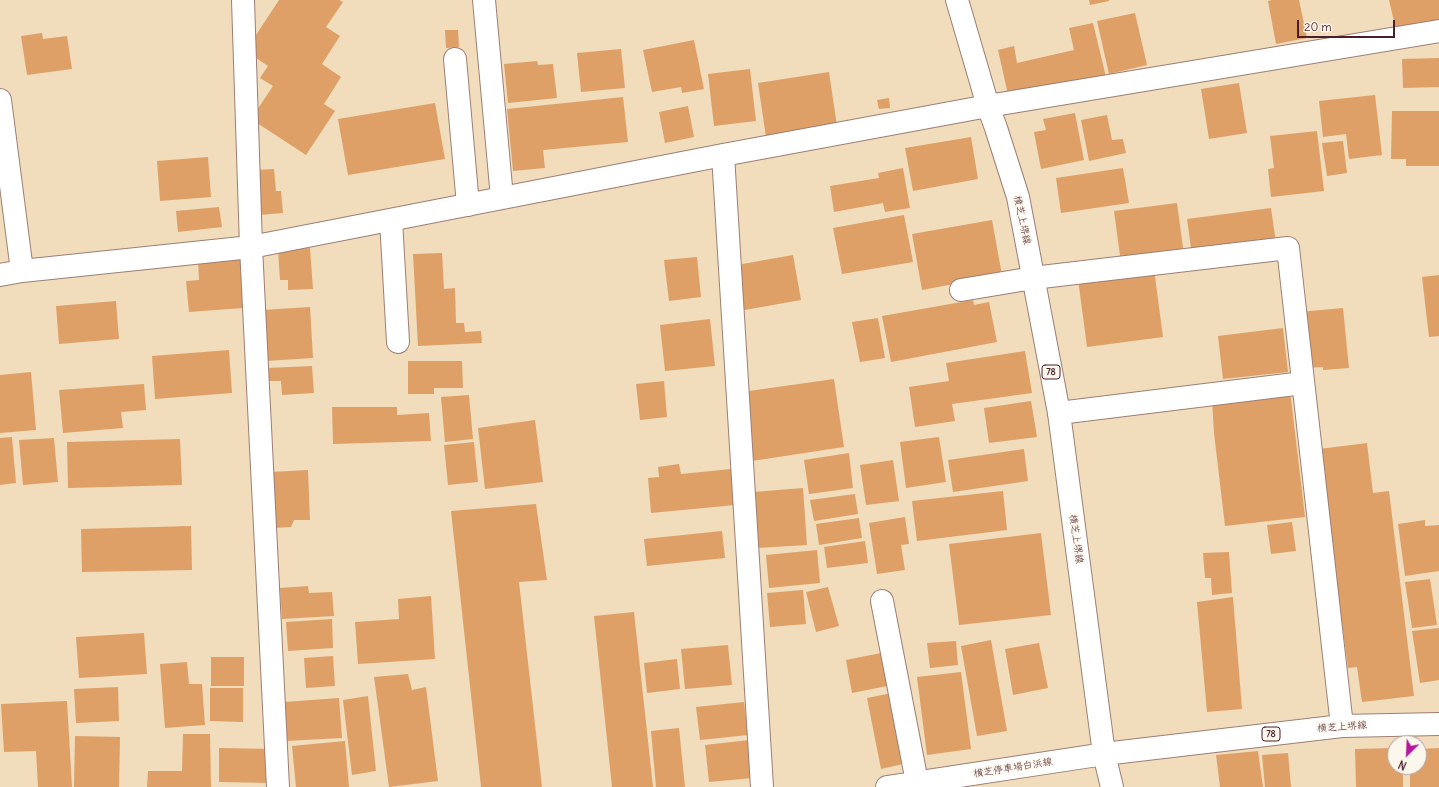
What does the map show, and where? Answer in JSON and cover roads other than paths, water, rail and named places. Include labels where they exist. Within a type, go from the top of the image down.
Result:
[{"type":"street","points":[[243,0],[251,247],[278,787]]},
{"type":"street","points":[[484,0],[502,198]]},
{"type":"street","name":"横芝上堺線","points":[[957,0],[988,106],[1018,197],[1034,278],[1059,413],[1104,754],[1342,726],[1439,724]]},
{"type":"street","points":[[0,275],[22,271],[251,247],[723,155],[988,106],[1439,31]]},
{"type":"street","points":[[455,59],[468,204]]},
{"type":"street","points":[[0,100],[22,271]]},
{"type":"street","points":[[723,155],[762,787]]},
{"type":"street","points":[[391,220],[398,342]]},
{"type":"street","points":[[961,290],[1034,278],[1288,248],[1342,726]]},
{"type":"street","points":[[1059,413],[1303,384]]},
{"type":"street","points":[[882,601],[917,782]]},
{"type":"street","points":[[1104,754],[1112,787]]},
{"type":"street","name":"横芝停車場白浜線","points":[[887,787],[1104,754]]}]
